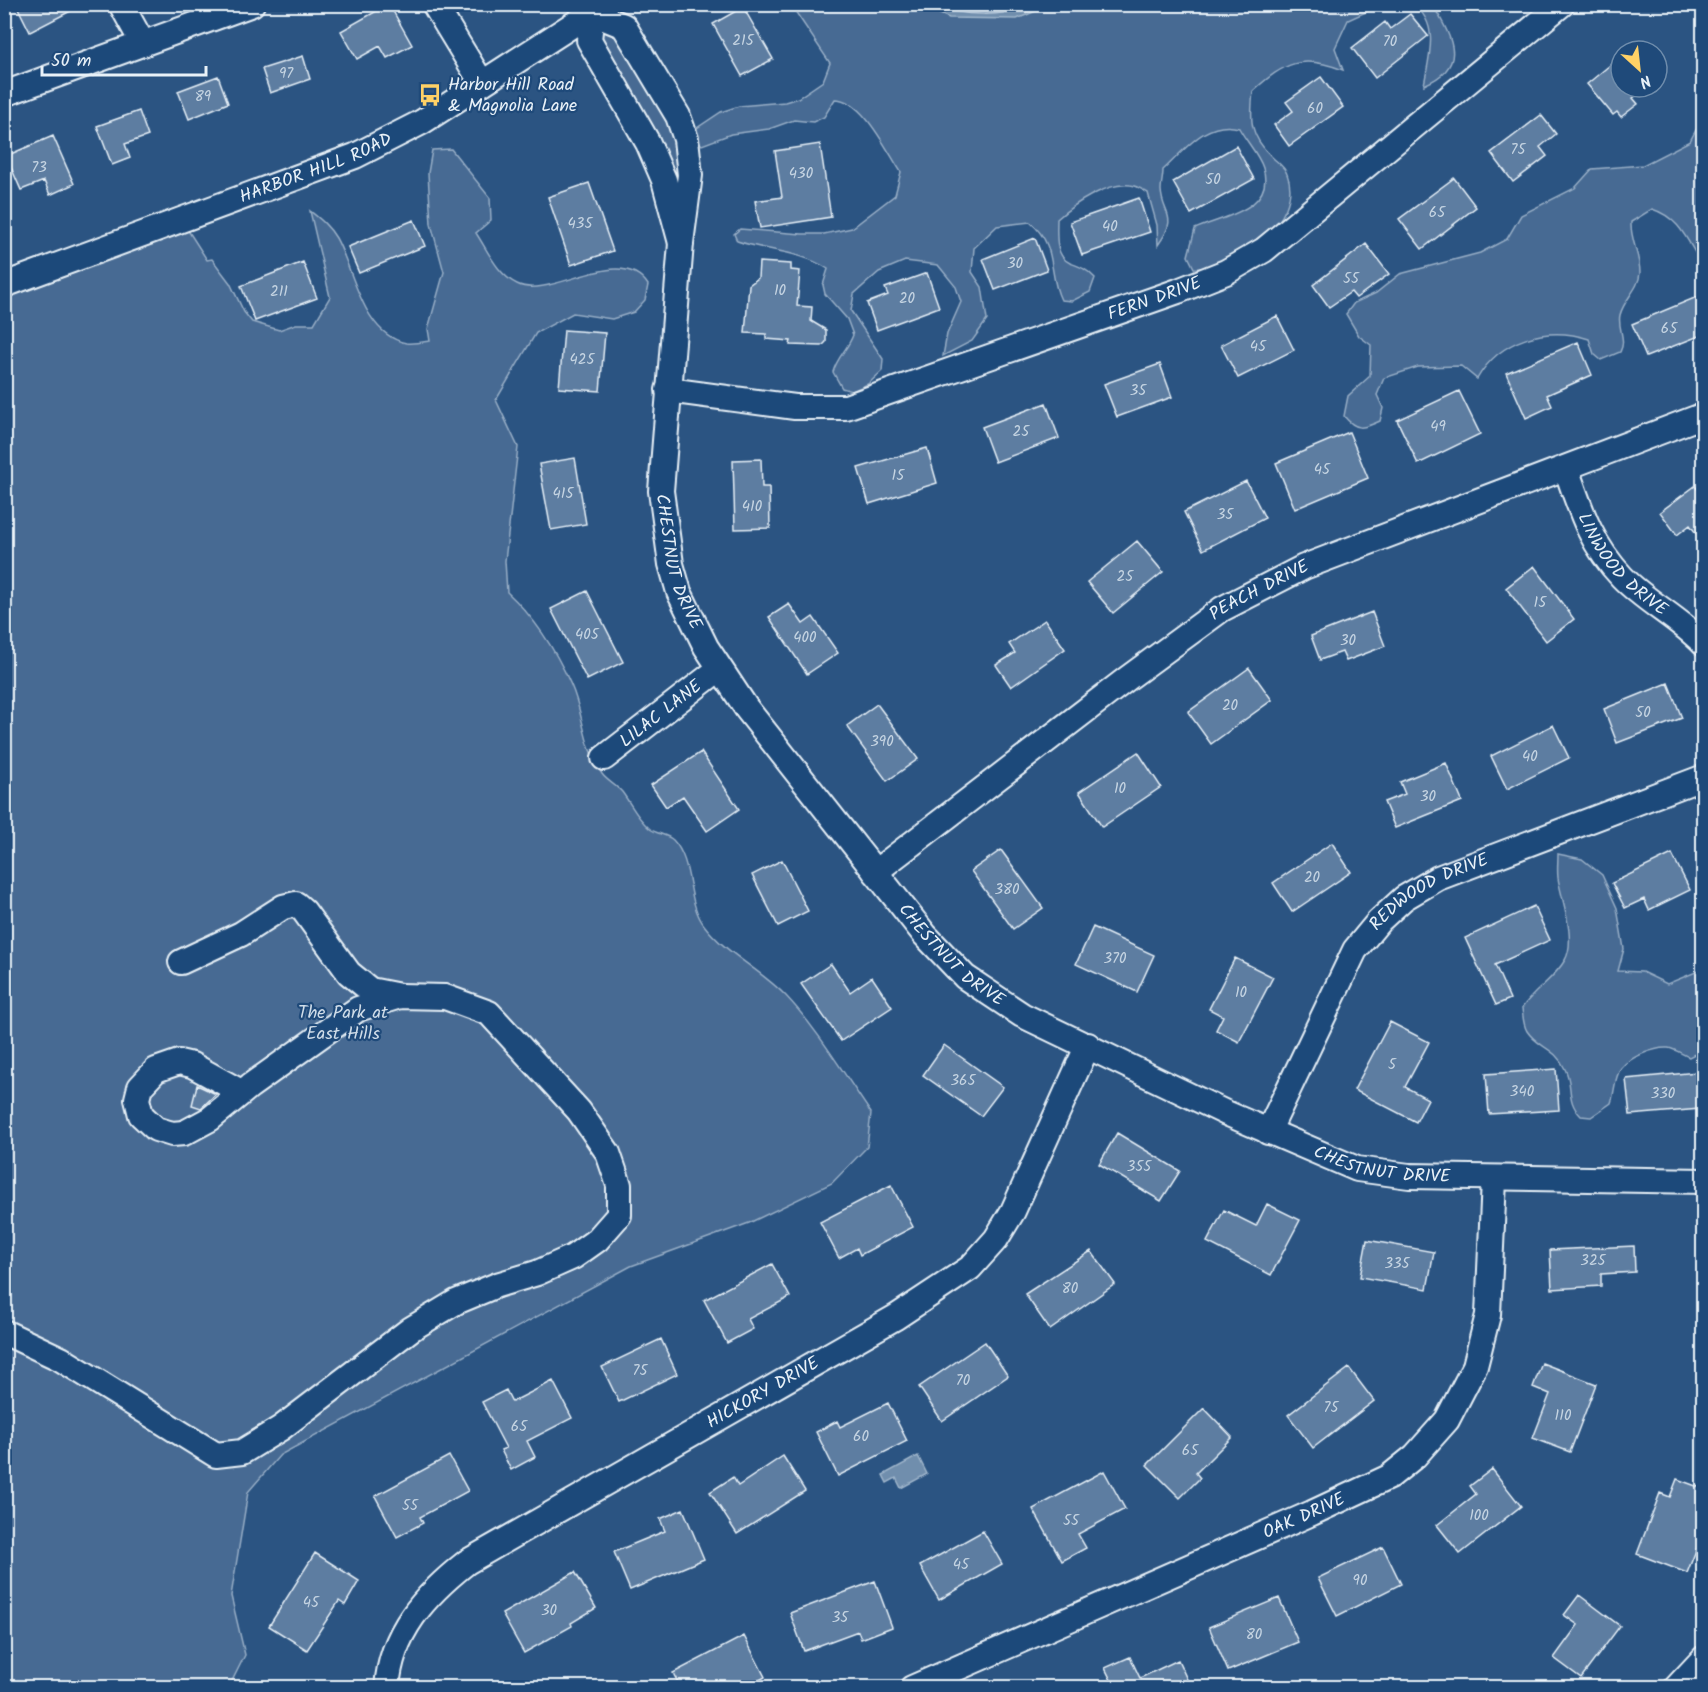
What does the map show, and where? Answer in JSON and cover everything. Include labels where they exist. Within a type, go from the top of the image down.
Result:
[{"type":"street","points":[[121,4],[143,44]]},
{"type":"street","points":[[4,94],[252,4]]},
{"type":"street","points":[[434,4],[482,84]]},
{"type":"street","name":"FERN DRIVE","points":[[668,390],[795,407],[846,407],[1178,291],[1226,272],[1264,250],[1562,4]]},
{"type":"street","name":"HARBOR HILL ROAD","points":[[4,285],[355,156],[422,122],[598,9]]},
{"type":"street","name":"CHESTNUT DRIVE","points":[[681,243],[664,180],[648,143],[589,40],[598,9],[624,26],[678,116],[686,139],[690,175],[681,243],[661,491],[670,564],[695,627],[719,669],[925,935],[965,977],[1022,1015],[1268,1132],[1331,1159],[1369,1172],[1494,1179],[1704,1181]]},
{"type":"street","name":"PEACH DRIVE","points":[[875,872],[1118,685],[1222,609],[1304,567],[1704,415]]},
{"type":"street","name":"LINWOOD DRIVE","points":[[1566,468],[1590,536],[1623,578],[1690,630],[1704,644]]},
{"type":"street","name":"LILAC LANE","points":[[604,758],[719,669]]},
{"type":"street","name":"REDWOOD DRIVE","points":[[1268,1132],[1355,950],[1379,921],[1404,898],[1438,878],[1704,777]]},
{"type":"street","points":[[4,1332],[60,1359],[216,1455],[242,1452],[327,1395],[411,1329],[456,1302],[496,1285],[537,1273],[573,1257],[597,1240],[619,1215],[619,1185],[608,1153],[579,1111],[489,1013],[445,996],[400,996],[370,990],[349,973],[304,911],[296,904],[283,907],[242,934],[181,962]]},
{"type":"street","points":[[241,1092],[358,1009],[400,996]]},
{"type":"street","name":"HICKORY DRIVE","points":[[387,1688],[388,1673],[398,1638],[414,1612],[438,1585],[467,1562],[896,1317],[970,1268],[996,1239],[1013,1211],[1088,1046]]},
{"type":"street","name":"OAK DRIVE","points":[[912,1688],[1312,1513],[1389,1477],[1415,1456],[1447,1420],[1475,1366],[1488,1315],[1494,1179]]},
{"type":"street","points":[[1676,1688],[1704,1658]]},
{"type":"green space","points":[[791,5],[1381,5],[1348,20],[1335,48],[1343,70],[1316,62],[1295,64],[1275,73],[1253,91],[1251,110],[1255,134],[1264,149],[1286,171],[1290,191],[1286,209],[1276,225],[1246,252],[1211,267],[1194,268],[1188,256],[1195,229],[1231,216],[1254,203],[1261,194],[1265,182],[1261,163],[1239,128],[1227,126],[1216,128],[1197,138],[1163,170],[1161,190],[1169,221],[1158,245],[1157,225],[1148,193],[1132,185],[1101,190],[1057,219],[1057,244],[1061,255],[1065,260],[1086,270],[1095,278],[1090,292],[1072,301],[1061,300],[1049,250],[1039,231],[1030,222],[997,226],[974,248],[972,272],[982,287],[987,320],[972,341],[943,356],[947,334],[961,302],[956,287],[938,265],[905,261],[879,272],[854,294],[851,311],[883,359],[882,371],[868,384],[852,391],[842,388],[833,372],[853,335],[847,319],[825,294],[823,285],[828,269],[806,258],[737,241],[734,234],[740,229],[824,234],[852,228],[895,195],[901,172],[873,128],[855,107],[845,101],[835,99],[824,117],[813,122],[794,120],[769,129],[731,134],[702,145],[695,138],[697,128],[721,112],[739,106],[785,102],[798,98],[823,81],[830,63]]},
{"type":"green space","points":[[1414,5],[1433,5],[1446,28],[1452,50],[1452,60],[1447,69],[1424,85],[1430,52],[1430,31],[1422,13]]},
{"type":"green space","points":[[592,13],[624,26],[678,116],[686,212],[589,40]]},
{"type":"green space","points":[[1703,117],[1703,266],[1683,232],[1662,213],[1652,209],[1631,222],[1640,273],[1637,284],[1620,315],[1623,343],[1620,352],[1601,360],[1594,354],[1589,339],[1573,335],[1540,335],[1525,339],[1498,354],[1477,379],[1461,366],[1418,367],[1384,378],[1377,395],[1383,408],[1380,421],[1360,427],[1352,424],[1344,416],[1348,396],[1370,376],[1371,345],[1359,336],[1346,314],[1354,303],[1376,293],[1400,274],[1480,253],[1507,239],[1521,215],[1575,188],[1592,169],[1643,165],[1690,141]]},
{"type":"green space","name":"The Park at East Hills","points":[[451,149],[490,198],[491,220],[476,233],[493,262],[510,280],[531,287],[548,285],[603,270],[621,269],[636,273],[648,285],[645,300],[634,312],[612,319],[573,313],[536,333],[496,400],[518,447],[505,561],[507,592],[544,635],[558,660],[571,685],[587,742],[602,774],[622,792],[645,824],[673,840],[680,849],[698,915],[704,925],[722,945],[776,986],[798,1009],[871,1113],[867,1147],[832,1183],[749,1223],[631,1266],[280,1455],[248,1492],[231,1596],[245,1655],[229,1687],[5,1688],[5,285],[182,221],[207,260],[212,259],[230,283],[244,312],[252,322],[279,330],[296,324],[314,324],[330,297],[310,211],[327,226],[336,238],[361,299],[379,327],[391,337],[406,343],[430,341],[428,329],[444,272],[431,224],[428,173],[432,150]]},
{"type":"green space","points":[[1704,850],[1703,878],[1697,867],[1696,854]]},
{"type":"green space","points":[[1558,854],[1582,859],[1602,875],[1617,908],[1624,949],[1618,971],[1642,972],[1667,984],[1703,969],[1703,1050],[1689,1057],[1673,1049],[1663,1048],[1630,1060],[1619,1072],[1611,1103],[1591,1117],[1581,1116],[1576,1110],[1571,1099],[1568,1075],[1561,1062],[1531,1037],[1523,1017],[1522,1008],[1560,967],[1568,951],[1569,930],[1558,878]]},
{"type":"water","points":[[920,5],[1050,5],[1017,19],[949,18]]},
{"type":"water","points":[[918,1456],[927,1474],[901,1488],[896,1478],[887,1483],[883,1475]]},
{"type":"building","points":[[16,4],[84,4],[30,32]]},
{"type":"building","points":[[389,4],[412,45],[387,58],[380,46],[357,59],[341,31]]},
{"type":"building","points":[[743,7],[773,59],[742,76],[713,24]]},
{"type":"building","points":[[1410,14],[1428,36],[1375,78],[1352,48],[1385,22],[1390,29]]},
{"type":"building","points":[[303,56],[310,79],[270,93],[262,69]]},
{"type":"building","points":[[1609,66],[1609,99],[1634,99],[1638,104],[1621,117],[1617,112],[1613,115],[1587,84]]},
{"type":"building","points":[[218,76],[228,103],[189,119],[178,91]]},
{"type":"building","points":[[1321,77],[1343,107],[1289,146],[1274,125],[1293,111],[1286,102]]},
{"type":"building","points":[[139,111],[148,136],[125,144],[130,158],[112,165],[97,126]]},
{"type":"building","points":[[1541,115],[1556,134],[1540,147],[1547,156],[1513,182],[1491,153]]},
{"type":"building","points":[[53,136],[74,184],[50,195],[44,181],[21,190],[6,156]]},
{"type":"building","points":[[820,144],[831,217],[760,228],[755,201],[782,197],[775,151]]},
{"type":"building","points":[[1236,146],[1254,179],[1191,214],[1173,182]]},
{"type":"building","points":[[1454,178],[1476,207],[1422,249],[1399,219]]},
{"type":"building","points":[[589,183],[613,251],[571,265],[548,197]]},
{"type":"building","points":[[1139,198],[1150,232],[1082,255],[1070,222]]},
{"type":"building","points":[[414,220],[425,246],[359,273],[348,247]]},
{"type":"building","points":[[1035,238],[1047,270],[995,290],[983,259]]},
{"type":"building","points":[[1366,244],[1389,274],[1356,298],[1351,292],[1329,307],[1313,285]]},
{"type":"building","points":[[303,262],[317,298],[255,321],[241,286]]},
{"type":"building","points":[[759,262],[791,264],[791,270],[800,271],[797,306],[812,307],[811,321],[826,330],[826,342],[822,346],[790,345],[791,341],[766,339],[766,334],[745,333],[749,285],[758,278]]},
{"type":"building","points":[[927,273],[939,307],[877,330],[867,303],[888,295],[885,288]]},
{"type":"building","points":[[1704,294],[1704,334],[1646,357],[1632,324]]},
{"type":"building","points":[[1277,316],[1294,350],[1238,378],[1221,345]]},
{"type":"building","points":[[564,330],[605,333],[600,391],[559,388]]},
{"type":"building","points":[[1578,342],[1592,375],[1547,395],[1552,406],[1526,418],[1506,373]]},
{"type":"building","points":[[1160,364],[1172,397],[1117,417],[1104,384]]},
{"type":"building","points":[[1459,391],[1480,434],[1418,464],[1397,420]]},
{"type":"building","points":[[1046,403],[1059,438],[995,462],[982,427]]},
{"type":"building","points":[[1349,432],[1368,478],[1295,509],[1276,463]]},
{"type":"building","points":[[927,448],[937,483],[869,504],[858,468]]},
{"type":"building","points":[[575,458],[586,524],[551,530],[539,464]]},
{"type":"building","points":[[761,459],[762,487],[769,487],[770,528],[735,529],[733,460]]},
{"type":"building","points":[[1246,481],[1265,518],[1203,550],[1184,512]]},
{"type":"building","points":[[1695,486],[1704,497],[1704,544],[1690,525],[1677,535],[1660,512]]},
{"type":"building","points":[[1137,541],[1163,572],[1113,613],[1087,582]]},
{"type":"building","points":[[1534,566],[1574,619],[1546,641],[1506,588]]},
{"type":"building","points":[[587,591],[623,662],[587,680],[551,609]]},
{"type":"building","points":[[789,604],[803,624],[813,617],[838,653],[807,674],[769,617]]},
{"type":"building","points":[[1372,612],[1385,646],[1346,661],[1342,652],[1320,660],[1311,636]]},
{"type":"building","points":[[1045,620],[1065,649],[1011,687],[996,665],[1015,653],[1009,644]]},
{"type":"building","points":[[1249,668],[1272,700],[1211,744],[1188,712]]},
{"type":"building","points":[[1668,683],[1682,718],[1617,743],[1604,709]]},
{"type":"building","points":[[877,704],[918,759],[887,781],[847,726]]},
{"type":"building","points":[[1553,725],[1569,758],[1507,789],[1491,756]]},
{"type":"building","points":[[701,752],[739,809],[707,831],[683,796],[666,807],[651,785]]},
{"type":"building","points":[[1138,752],[1161,787],[1102,827],[1079,792]]},
{"type":"building","points":[[1446,763],[1462,801],[1395,828],[1384,802],[1405,794],[1400,782]]},
{"type":"building","points":[[1332,843],[1351,872],[1292,912],[1273,883]]},
{"type":"building","points":[[1001,850],[1043,908],[1013,929],[971,871]]},
{"type":"building","points":[[1672,854],[1690,890],[1649,910],[1644,899],[1625,908],[1612,883]]},
{"type":"building","points":[[782,860],[808,911],[778,926],[752,875]]},
{"type":"building","points":[[1534,906],[1550,940],[1495,965],[1510,999],[1496,1005],[1465,938]]},
{"type":"building","points":[[1093,927],[1154,955],[1137,992],[1076,964]]},
{"type":"building","points":[[1235,958],[1273,977],[1239,1042],[1216,1030],[1223,1016],[1209,1009]]},
{"type":"building","points":[[831,964],[850,992],[872,977],[892,1007],[841,1041],[801,984]]},
{"type":"building","points":[[1390,1022],[1429,1042],[1405,1087],[1428,1099],[1416,1122],[1354,1090]]},
{"type":"building","points":[[944,1045],[1003,1087],[981,1116],[923,1075]]},
{"type":"building","points":[[1556,1069],[1559,1110],[1489,1114],[1486,1074]]},
{"type":"building","points":[[1697,1072],[1700,1109],[1630,1115],[1626,1079]]},
{"type":"building","points":[[197,1085],[216,1094],[201,1108],[192,1105]]},
{"type":"building","points":[[1117,1133],[1180,1171],[1161,1201],[1099,1164]]},
{"type":"building","points":[[891,1185],[913,1227],[860,1255],[857,1248],[839,1258],[820,1222]]},
{"type":"building","points":[[1267,1204],[1300,1220],[1271,1275],[1207,1242],[1224,1210],[1256,1226]]},
{"type":"building","points":[[1367,1240],[1434,1252],[1427,1289],[1360,1277]]},
{"type":"building","points":[[1634,1246],[1635,1272],[1601,1274],[1601,1286],[1552,1289],[1550,1250]]},
{"type":"building","points":[[1091,1251],[1115,1284],[1050,1330],[1025,1294]]},
{"type":"building","points":[[772,1264],[790,1297],[748,1319],[753,1329],[727,1343],[704,1300]]},
{"type":"building","points":[[661,1339],[677,1374],[619,1402],[602,1367]]},
{"type":"building","points":[[985,1342],[1008,1376],[942,1421],[919,1387]]},
{"type":"building","points":[[1542,1363],[1596,1384],[1570,1452],[1533,1438],[1550,1394],[1533,1387]]},
{"type":"building","points":[[1349,1368],[1374,1401],[1313,1448],[1288,1415]]},
{"type":"building","points":[[553,1381],[572,1418],[527,1441],[535,1457],[511,1470],[501,1450],[506,1448],[482,1402],[506,1390],[512,1402]]},
{"type":"building","points":[[888,1403],[907,1441],[838,1476],[816,1432],[837,1421],[840,1427]]},
{"type":"building","points":[[1204,1408],[1232,1437],[1196,1473],[1200,1478],[1180,1498],[1147,1465]]},
{"type":"building","points":[[449,1456],[468,1491],[420,1517],[423,1523],[397,1537],[375,1496]]},
{"type":"building","points":[[783,1456],[805,1491],[737,1534],[710,1492],[733,1477],[738,1486]]},
{"type":"building","points":[[1492,1469],[1521,1506],[1460,1554],[1437,1525],[1476,1494],[1470,1486]]},
{"type":"building","points":[[1104,1471],[1125,1509],[1078,1534],[1086,1548],[1062,1561],[1033,1509]]},
{"type":"building","points":[[1677,1479],[1704,1489],[1704,1530],[1687,1573],[1637,1554],[1660,1493],[1670,1497]]},
{"type":"building","points":[[683,1509],[704,1559],[630,1590],[614,1552],[665,1531],[660,1519]]},
{"type":"building","points":[[983,1531],[1002,1564],[939,1600],[920,1566]]},
{"type":"building","points":[[1383,1547],[1401,1584],[1337,1616],[1318,1578]]},
{"type":"building","points":[[315,1553],[359,1581],[345,1605],[339,1601],[307,1650],[269,1626]]},
{"type":"building","points":[[575,1572],[596,1608],[571,1623],[572,1626],[524,1653],[502,1614]]},
{"type":"building","points":[[875,1581],[892,1627],[861,1639],[858,1631],[804,1651],[790,1613]]},
{"type":"building","points":[[1579,1595],[1620,1626],[1581,1678],[1554,1658],[1578,1625],[1564,1615]]},
{"type":"building","points":[[1279,1598],[1298,1642],[1228,1671],[1209,1627]]},
{"type":"building","points":[[744,1636],[765,1677],[745,1688],[681,1688],[673,1673]]},
{"type":"building","points":[[1130,1657],[1140,1678],[1178,1660],[1191,1688],[1115,1688],[1105,1668]]},
{"type":"place","name":"Harbor Hill Road & Magnolia Lane","points":[[430,95]]}]
